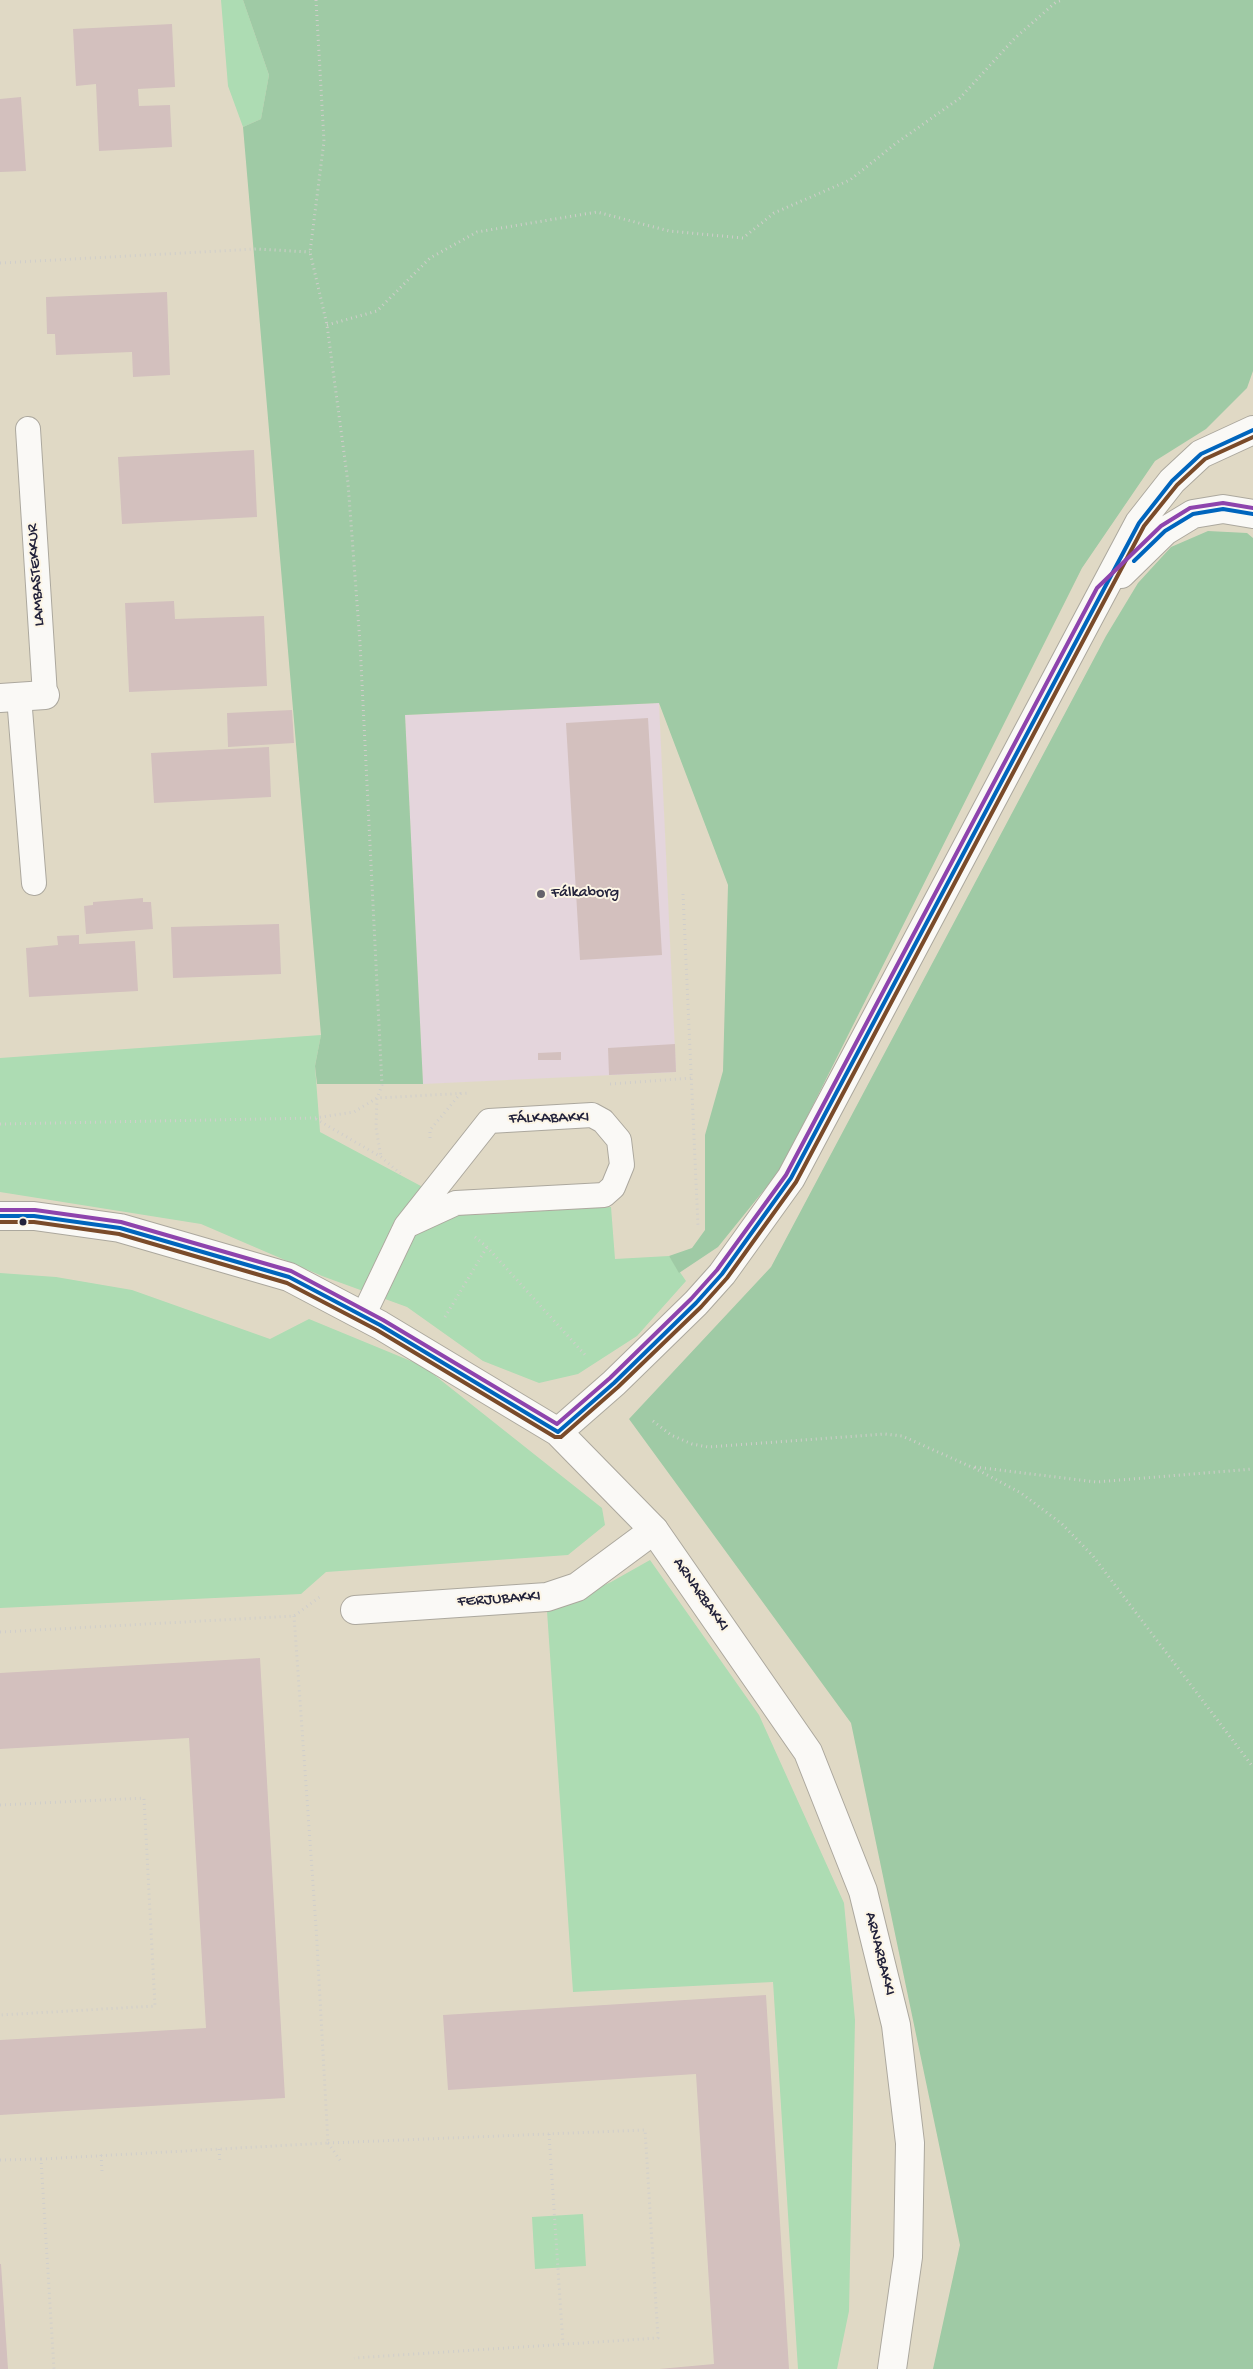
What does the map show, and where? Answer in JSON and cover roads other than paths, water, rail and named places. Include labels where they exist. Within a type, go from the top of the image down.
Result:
[{"type":"street","points":[[558,1432],[614,1383],[696,1303],[722,1274],[791,1178],[1139,523],[1172,481],[1201,454],[1251,429]]},
{"type":"street","points":[[1102,592],[1165,531],[1193,514],[1223,510],[1253,514]]},
{"type":"street","name":"ARNARBAKKI","points":[[0,1216],[34,1216],[120,1228],[289,1277],[363,1316],[558,1432],[654,1530],[808,1752],[863,1891],[896,2025],[910,2143],[908,2257],[892,2369]]},
{"type":"street","name":"FERJUBAKKI","points":[[355,1610],[546,1597],[577,1587],[654,1530]]},
{"type":"lane","name":"LAMBASTEKKUR","points":[[28,429],[21,697],[34,883]]},
{"type":"lane","name":"FÁLKABAKKI","points":[[363,1316],[406,1226],[489,1121],[592,1115],[603,1121],[619,1140],[622,1165],[613,1187],[604,1195],[456,1204],[406,1226]]},
{"type":"place","name":"Fálkaborg","points":[[541,894]]}]
